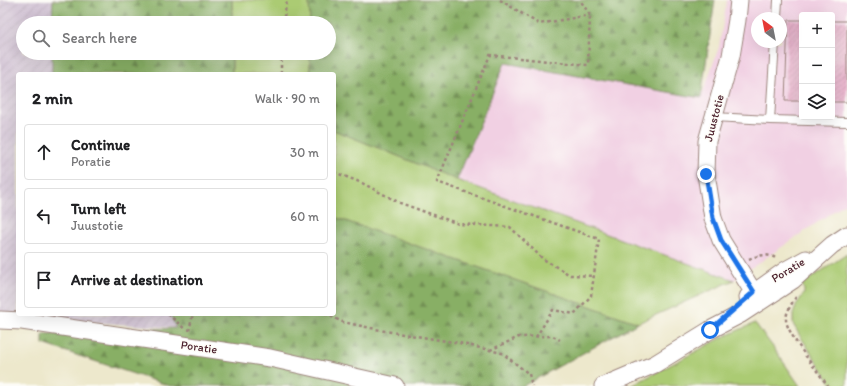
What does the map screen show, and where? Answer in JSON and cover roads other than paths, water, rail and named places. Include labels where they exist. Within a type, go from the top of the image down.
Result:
[{"type":"street","name":"Juustotie","points":[[739,0],[738,20],[731,56],[707,141],[706,174],[713,218],[721,240],[738,265],[755,295]]},
{"type":"street","name":"Poratie","points":[[604,386],[655,364],[710,330],[741,314],[789,275],[847,235]]},
{"type":"street","name":"Poratie","points":[[710,330],[755,295],[789,275]]},
{"type":"street","name":"Poratie","points":[[0,320],[22,321],[270,358],[395,386]]},
{"type":"lane","points":[[777,12],[778,0]]},
{"type":"lane","points":[[770,120],[776,48]]},
{"type":"lane","points":[[714,117],[847,122]]}]
